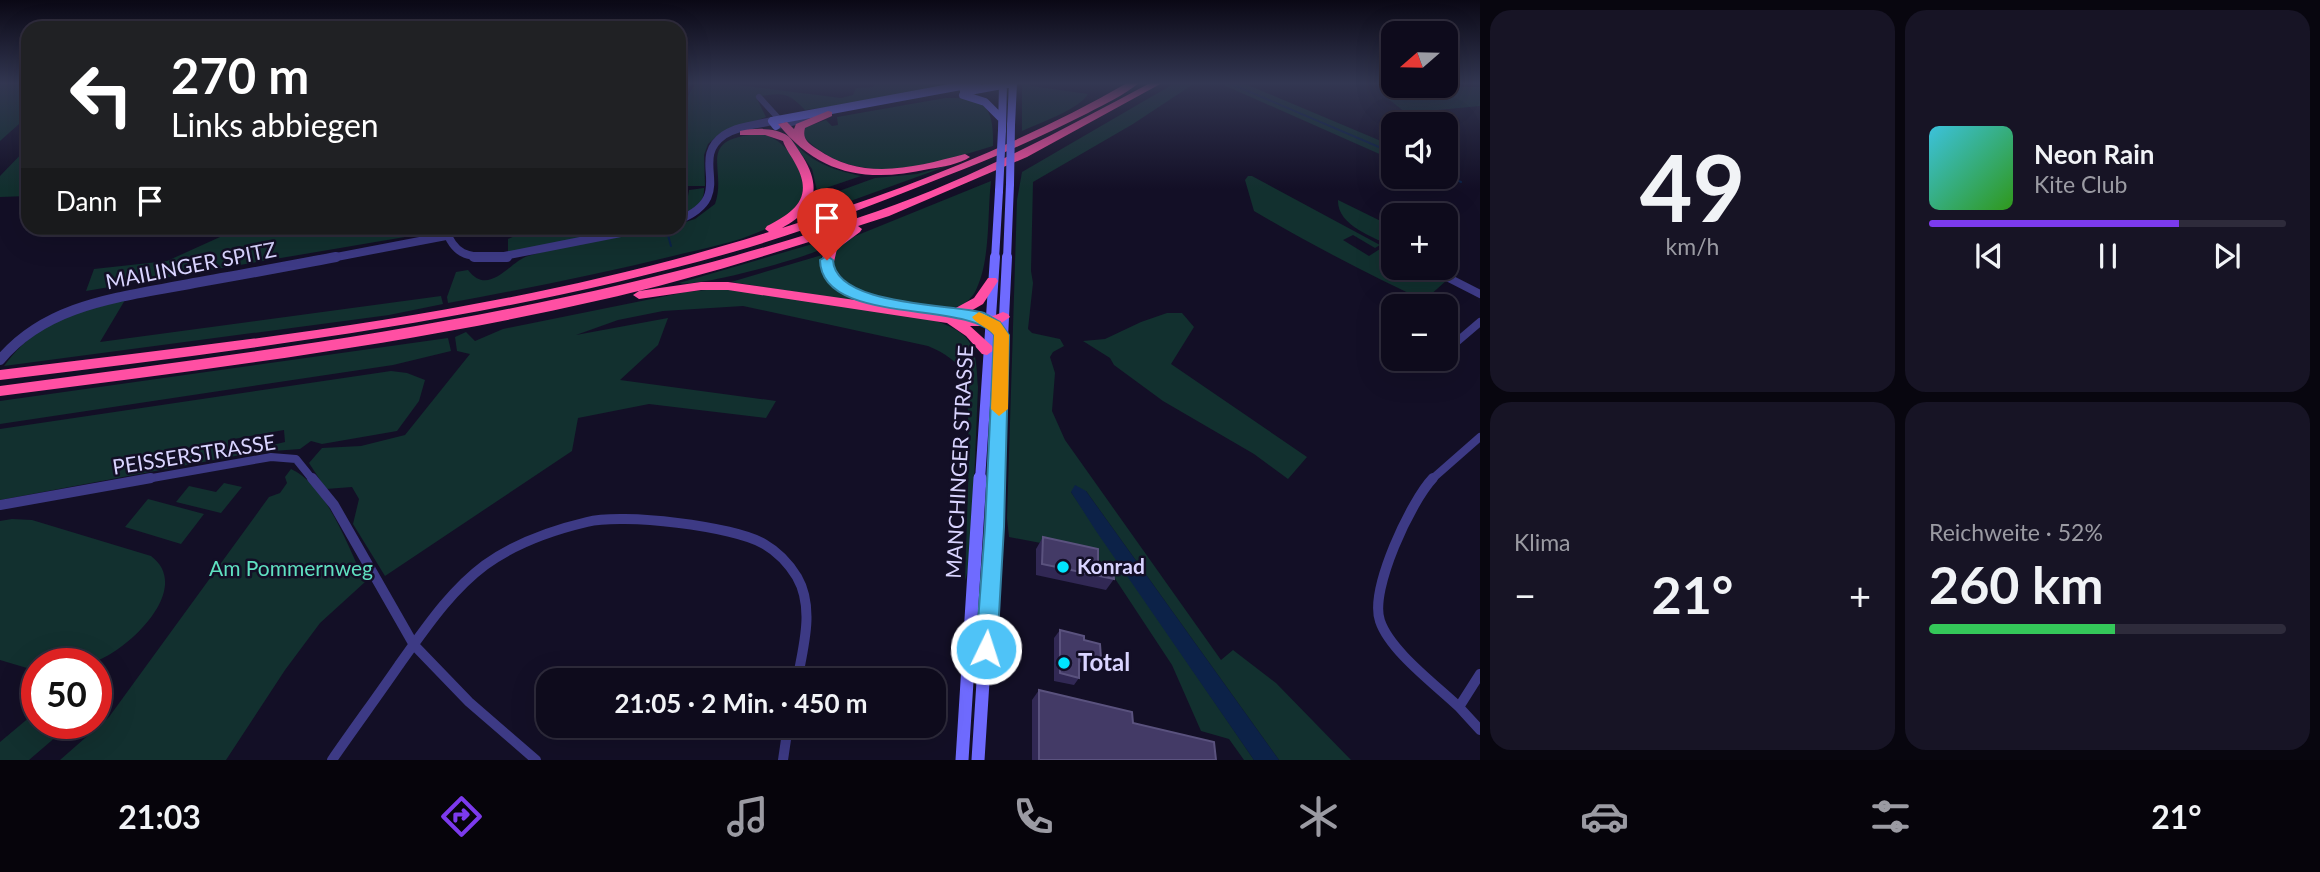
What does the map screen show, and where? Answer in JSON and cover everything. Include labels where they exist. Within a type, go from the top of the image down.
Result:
[{"type":"highway","points":[[805,149],[798,135],[800,126],[818,118]]},
{"type":"highway","points":[[7,374],[358,328],[620,277],[705,256],[855,209],[1020,142],[1065,118]]},
{"type":"highway","points":[[526,311],[718,266],[901,206],[1000,166],[1095,118]]},
{"type":"highway","points":[[705,256],[774,228],[790,219],[803,206],[810,192],[810,177],[784,138],[777,122]]},
{"type":"highway","points":[[777,122],[805,149],[822,160],[845,168],[889,173],[928,167],[1020,142]]},
{"type":"highway","points":[[744,134],[766,132],[784,138]]},
{"type":"highway","points":[[901,206],[835,243],[827,260],[830,274],[843,288],[872,300],[952,316],[987,350]]},
{"type":"highway","points":[[952,316],[983,298],[992,281]]},
{"type":"highway","points":[[3,390],[358,342],[526,311],[711,285],[762,289],[989,322],[1003,317]]},
{"type":"highway","points":[[989,322],[1001,335]]},
{"type":"main road","points":[[777,122],[796,118]]},
{"type":"main road","name":"MANCHINGER STRASSE","points":[[962,760],[999,191],[1001,118]]},
{"type":"main road","name":"MANCHINGER STRASSE","points":[[978,760],[995,527],[1011,118]]},
{"type":"street","points":[[775,118],[777,122]]},
{"type":"street","points":[[686,217],[699,212],[710,198],[712,149],[718,140],[729,133],[800,118]]},
{"type":"street","points":[[712,149],[726,139],[777,122]]},
{"type":"street","name":"MAILINGER SPITZ","points":[[0,360],[31,330],[90,303],[431,235]]},
{"type":"street","points":[[447,235],[453,247],[465,255],[495,259],[612,235]]},
{"type":"street","points":[[1453,280],[1480,294]]},
{"type":"street","points":[[1458,341],[1480,323]]},
{"type":"street","points":[[1480,437],[1425,488],[1406,517],[1384,580],[1378,611],[1385,630],[1394,642],[1480,730]]},
{"type":"street","name":"PEISSERSTRASSE","points":[[0,505],[271,457],[296,459],[334,505],[414,645],[469,702],[536,760]]},
{"type":"street","points":[[332,760],[456,591],[485,565],[516,546],[589,522],[628,519],[734,531],[763,543],[783,558],[798,579],[806,603],[805,635],[799,668]]},
{"type":"street","points":[[1459,707],[1480,674]]},
{"type":"street","points":[[783,760],[787,738]]},
{"type":"green space","points":[[0,118],[21,118],[21,122],[0,141]]},
{"type":"green space","points":[[686,118],[762,118],[719,134],[708,144],[704,155],[705,186],[686,186]]},
{"type":"green space","points":[[837,118],[991,118],[993,146],[919,166],[869,168],[846,163],[824,153],[803,136],[803,128],[826,120],[832,126],[838,125]]},
{"type":"green space","points":[[1022,118],[1051,118],[1048,120],[1022,131]]},
{"type":"green space","points":[[1114,118],[1141,118],[1033,182],[1033,283],[1028,329],[1032,333],[1060,339],[1064,346],[1050,357],[1055,373],[1052,411],[1065,440],[1221,660],[1233,650],[1276,683],[1351,760],[1279,760],[1086,491],[1071,492],[1254,760],[1244,760],[1229,739],[1201,731],[1172,665],[1112,574],[1093,553],[1009,537],[1007,518],[1017,200],[1022,172]]},
{"type":"green space","points":[[1299,118],[1327,118],[1381,141],[1381,155]]},
{"type":"green space","points":[[761,134],[778,141],[786,148],[802,175],[802,195],[797,207],[766,229],[735,240],[645,263],[448,303],[447,297],[456,272],[468,270],[476,278],[491,279],[521,259],[544,251],[627,235],[686,235],[686,222],[695,219],[715,204],[718,191],[717,157],[720,148],[740,137]]},
{"type":"green space","points":[[789,137],[805,153],[821,163],[861,176],[817,191],[812,169]]},
{"type":"green space","points":[[21,154],[21,196],[0,197],[0,176]]},
{"type":"green space","points":[[950,165],[798,220],[817,199],[875,178],[917,174]]},
{"type":"green space","points":[[1248,176],[1380,245],[1375,248],[1353,235],[1343,240],[1369,256],[1381,248],[1381,279],[1254,211],[1245,180]]},
{"type":"green space","points":[[991,181],[984,266],[975,292],[964,304],[938,308],[900,303],[863,293],[840,281],[831,262],[834,251],[843,241]]},
{"type":"green space","points":[[704,188],[700,203],[686,212],[689,190]]},
{"type":"green space","points":[[1338,200],[1381,221],[1381,241],[1350,224],[1339,209]]},
{"type":"green space","points":[[409,235],[86,291],[94,269],[167,261],[220,237]]},
{"type":"green space","points":[[517,235],[596,235],[517,252],[508,251],[508,239]]},
{"type":"green space","points":[[833,238],[828,245],[817,251],[778,264],[707,281],[679,283]]},
{"type":"green space","points":[[822,255],[820,264],[825,278],[855,301],[731,282]]},
{"type":"green space","points":[[1383,280],[1447,280],[1431,294],[1412,294]]},
{"type":"green space","points":[[716,289],[772,293],[933,320],[947,325],[965,337],[974,352],[978,387],[971,558],[965,581],[969,457],[967,377],[959,366],[928,346],[743,306],[663,311],[618,320],[576,335],[668,318],[658,345],[620,380],[776,401],[766,418],[649,404],[578,418],[572,451],[385,576],[353,524],[359,499],[352,487],[326,489],[309,463],[322,448],[361,446],[405,435],[470,354],[457,351],[455,337],[466,332],[475,341],[503,329],[686,292]]},
{"type":"green space","points":[[441,296],[443,304],[389,315],[4,366],[43,329],[89,309],[125,300],[100,342]]},
{"type":"green space","points":[[1167,313],[1182,313],[1194,327],[1171,364],[1307,457],[1288,479],[1254,454],[1163,401],[1114,365],[1110,358],[1083,341],[1105,339]]},
{"type":"green space","points":[[448,338],[451,351],[393,365],[0,424],[0,401]]},
{"type":"green space","points":[[391,371],[407,373],[425,380],[419,401],[397,431],[322,444],[311,441],[300,449],[260,452],[260,448],[285,442],[284,430],[228,440],[228,452],[244,449],[246,454],[0,500],[0,429]]},
{"type":"green space","name":"Am Pommernweg","points":[[291,469],[315,488],[335,518],[365,582],[320,623],[285,670],[226,760],[60,760],[84,739],[112,739],[112,713],[269,497],[280,493],[287,483],[285,477]]},
{"type":"green space","points":[[224,483],[242,487],[221,513],[176,502],[189,486],[216,492]]},
{"type":"green space","points":[[148,499],[204,514],[181,544],[125,527]]},
{"type":"green space","points":[[32,520],[151,556],[162,570],[165,585],[160,602],[137,634],[112,653],[112,648],[21,648],[21,666],[0,660],[0,521]]},
{"type":"green space","points":[[21,724],[21,739],[53,739],[29,760],[0,760],[0,742]]},
{"type":"water","points":[[1075,485],[1086,491],[1279,760],[1254,760],[1096,531],[1071,492]]},
{"type":"building","points":[[1043,537],[1098,549],[1098,563],[1113,566],[1114,579],[1042,564]]},
{"type":"building","points":[[1060,630],[1084,636],[1084,640],[1100,644],[1101,658],[1079,653],[1079,678],[1060,673]]},
{"type":"building","points":[[1039,690],[1132,712],[1133,723],[1214,742],[1216,760],[1039,760]]},
{"type":"waterway","points":[[1312,118],[1381,148]]},
{"type":"waterway","points":[[668,235],[671,246]]},
{"type":"slow traffic","points":[[979,317],[995,326],[1001,335],[999,409]]},
{"type":"place","name":"Konrad","points":[[1063,567]]},
{"type":"place","name":"Total","points":[[1064,663]]},
{"type":"route","points":[[827,260],[827,267],[835,281],[861,297],[889,304],[978,317],[995,326],[1001,335],[995,527],[986,649]]}]
